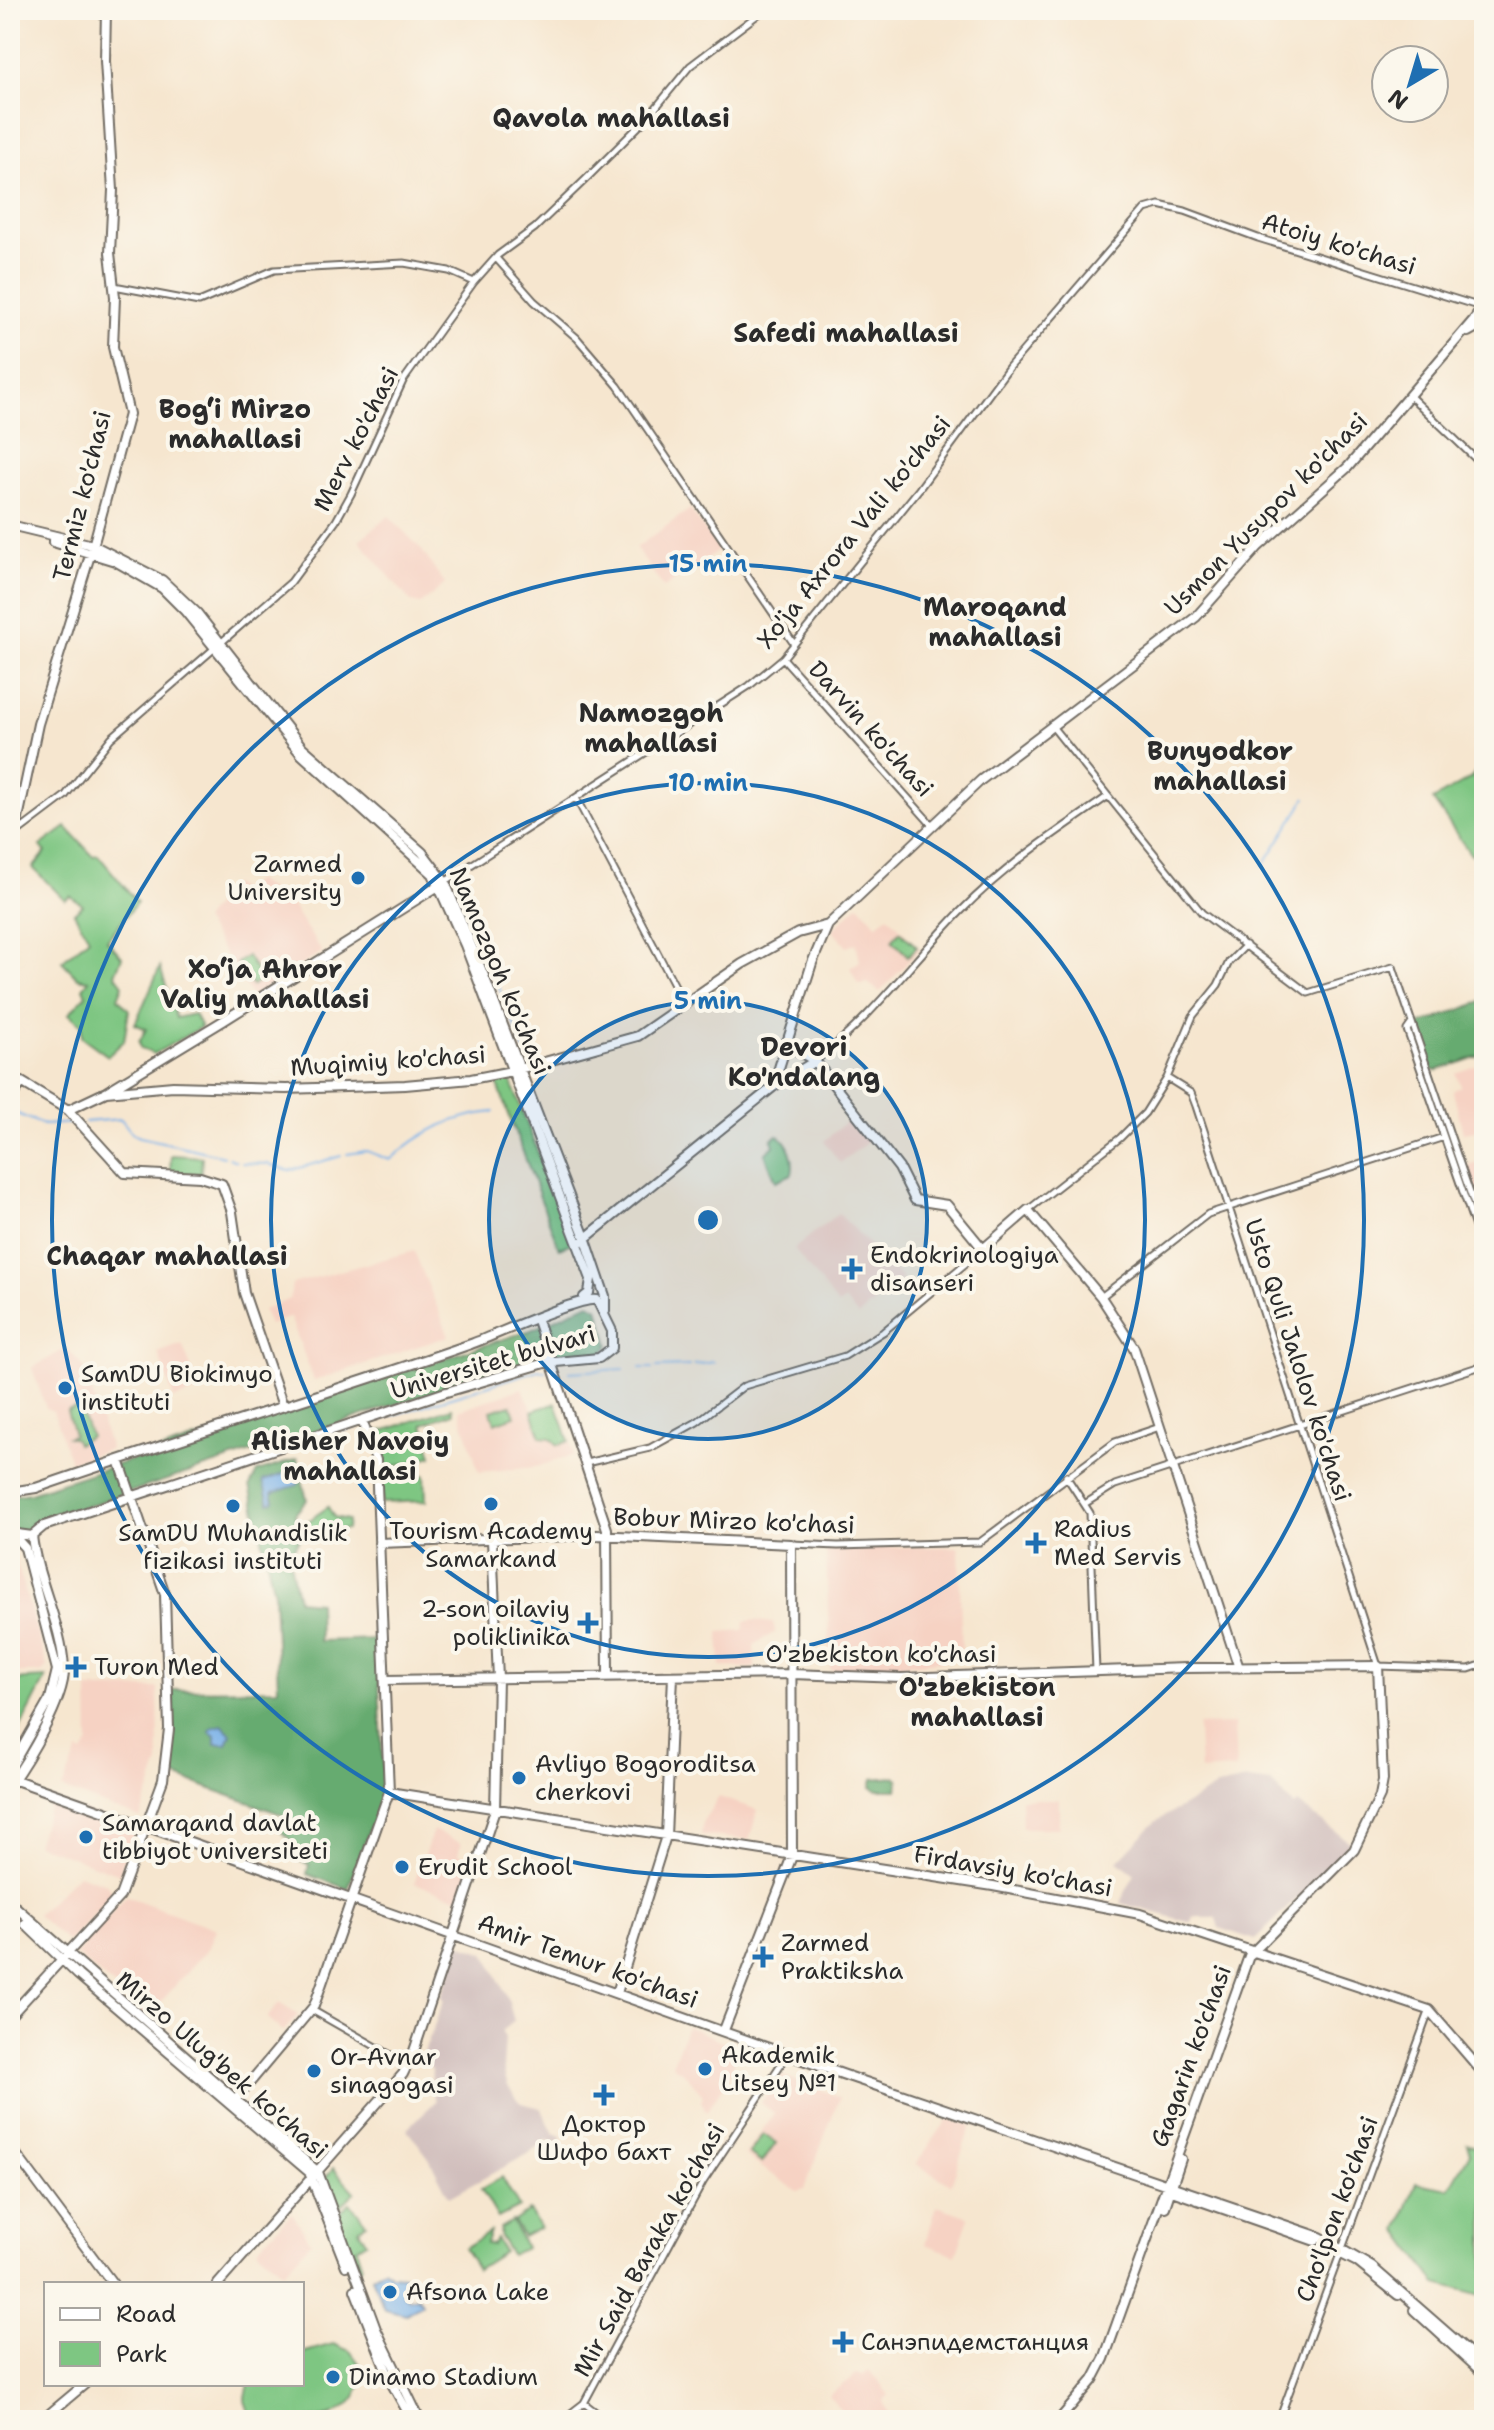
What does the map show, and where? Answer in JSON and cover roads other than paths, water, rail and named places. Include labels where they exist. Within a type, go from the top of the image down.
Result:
[{"type":"main road","name":"Termiz ko'chasi","points":[[13,837],[38,724],[129,414],[113,347],[114,286],[110,253],[113,190],[105,61],[106,10]]},
{"type":"main road","name":"Usmon Yusupov ko'chasi","points":[[828,925],[981,780],[1196,617],[1258,547],[1348,467],[1450,349],[1472,329],[1481,313]]},
{"type":"main road","name":"Namozgoh ko'chasi","points":[[10,528],[92,548],[162,588],[218,645],[302,747],[422,852],[442,884],[605,1296],[605,1311]]},
{"type":"main road","name":"Xo'ja Axrora Vali ko'chasi","points":[[68,1110],[106,1092],[442,884]]},
{"type":"main road","name":"Muqimiy ko'chasi","points":[[106,1092],[173,1086],[336,1088],[471,1079],[516,1070],[638,1036],[742,964],[798,933],[828,925]]},
{"type":"main road","points":[[773,1087],[785,1043],[828,925]]},
{"type":"main road","points":[[785,1043],[815,1061],[899,1168],[915,1200],[947,1205],[983,1249],[1028,1210],[1101,1297],[1134,1348],[1239,1668]]},
{"type":"main road","points":[[582,1242],[773,1087],[815,1061]]},
{"type":"main road","points":[[10,1075],[68,1110],[125,1173],[200,1177],[222,1184],[232,1212],[244,1293],[283,1406]]},
{"type":"main road","points":[[10,1098],[21,1084]]},
{"type":"main road","name":"Namozgoh ko'chasi","points":[[580,1300],[589,1293],[591,1279],[582,1242]]},
{"type":"main road","name":"Universitet bulvari","points":[[10,1492],[36,1488],[283,1406],[537,1320],[580,1300],[597,1300],[605,1311],[613,1340],[609,1352],[599,1358],[552,1361],[362,1420],[44,1526]]},
{"type":"main road","points":[[537,1320],[586,1463],[607,1536],[608,1676]]},
{"type":"main road","points":[[233,2103],[312,2010],[389,1792],[376,1460],[362,1420]]},
{"type":"main road","points":[[10,2016],[120,1896],[166,1761],[168,1639],[165,1594],[119,1460]]},
{"type":"main road","points":[[11,1534],[32,1536],[44,1526]]},
{"type":"main road","points":[[34,1551],[44,1526]]},
{"type":"main road","points":[[10,1769],[50,1699],[57,1670],[25,1548],[11,1534]]},
{"type":"main road","points":[[11,1781],[56,1701],[64,1679],[62,1652],[32,1536]]},
{"type":"main road","name":"Bobur Mirzo ko'chasi","points":[[379,1543],[607,1536],[791,1544]]},
{"type":"main road","points":[[220,2282],[409,2065],[495,1810],[498,1676],[492,1540]]},
{"type":"main road","points":[[724,2030],[792,1856],[791,1544]]},
{"type":"main road","name":"O'zbekiston ko'chasi","points":[[386,1682],[498,1676],[792,1674],[901,1678],[1378,1666]]},
{"type":"main road","name":"Gagarin ko'chasi","points":[[1065,2420],[1097,2383],[1108,2361],[1233,1994],[1249,1956],[1336,1869],[1363,1836],[1383,1780],[1378,1666]]},
{"type":"main road","points":[[617,1993],[666,1836],[673,1676]]},
{"type":"main road","name":"Amir Temur ko'chasi","points":[[11,1781],[354,1898],[1341,2250],[1388,2279],[1484,2374]]},
{"type":"main road","points":[[389,1792],[495,1810]]},
{"type":"main road","name":"Firdavsiy ko'chasi","points":[[495,1810],[1140,1914],[1429,2010]]},
{"type":"main road","name":"Mirzo Ulug'bek ko'chasi","points":[[10,1902],[65,1958]]},
{"type":"main road","name":"Mirzo Ulug'bek ko'chasi","points":[[10,1910],[316,2175],[376,2329],[420,2420]]},
{"type":"main road","points":[[1429,2010],[1484,2074]]},
{"type":"main road","points":[[10,2146],[112,2282]]},
{"type":"main road","name":"Mirzo Ulug'bek ko'chasi","points":[[316,2175],[391,2382],[412,2420]]},
{"type":"main road","name":"Gagarin ko'chasi","points":[[1059,2420],[1093,2380],[1104,2359],[1169,2187]]},
{"type":"main road","name":"Amir Temur ko'chasi","points":[[1443,2333],[1484,2365]]},
{"type":"main road","points":[[42,2419],[83,2386]]},
{"type":"street","name":"Merv ko'chasi","points":[[218,645],[291,582],[317,549],[351,494],[403,381],[474,282],[496,258],[535,228],[649,116],[690,66],[764,10]]},
{"type":"street","name":"Xo'ja Axrora Vali ko'chasi","points":[[442,884],[749,686],[783,658],[919,489],[1009,367],[1137,216],[1159,205],[1208,218]]},
{"type":"street","name":"Atoiy ko'chasi","points":[[1208,218],[1332,262],[1461,299],[1481,313]]},
{"type":"street","points":[[496,258],[534,301],[577,338],[618,386],[794,644]]},
{"type":"street","points":[[114,286],[199,302],[270,272],[404,263],[449,271],[474,282]]},
{"type":"street","points":[[1410,395],[1484,467]]},
{"type":"street","points":[[13,837],[65,796],[111,738],[218,645]]},
{"type":"street","name":"Darvin ko'chasi","points":[[783,658],[932,825]]},
{"type":"street","points":[[1051,725],[1205,916],[1308,993],[1390,965],[1413,1023],[1484,1234]]},
{"type":"street","points":[[579,796],[684,1003]]},
{"type":"street","points":[[815,1061],[860,1024],[990,883],[1030,848],[1107,797]]},
{"type":"street","points":[[1028,1210],[1120,1138],[1145,1113],[1167,1078],[1193,1016],[1218,985],[1229,962],[1246,945]]},
{"type":"street","points":[[1413,1023],[1407,1030],[1484,1253]]},
{"type":"street","name":"Usto Quli Jalolov ko'chasi","points":[[1167,1078],[1191,1093],[1378,1666]]},
{"type":"street","points":[[1101,1297],[1205,1216],[1444,1137]]},
{"type":"street","points":[[586,1463],[650,1448],[697,1422],[744,1386],[845,1356],[883,1332],[983,1249]]},
{"type":"street","points":[[1086,1503],[1115,1485],[1484,1365]]},
{"type":"street","name":"Bobur Mirzo ko'chasi","points":[[791,1544],[838,1546],[980,1542],[1115,1442],[1160,1427]]},
{"type":"street","points":[[1066,1476],[1086,1503],[1093,1537],[1096,1671]]},
{"type":"street","points":[[1378,1666],[1469,1669],[1484,1664]]},
{"type":"street","points":[[312,2010],[409,2065]]},
{"type":"street","name":"Cho'lpon ko'chasi","points":[[1279,2420],[1429,2010]]},
{"type":"street","name":"Mir Said Baraka ko'chasi","points":[[562,2420],[584,2403],[703,2182],[788,2053]]},
{"type":"street","points":[[584,2403],[606,2420]]},
{"type":"water","points":[[296,1470],[300,1478],[298,1485],[272,1493],[274,1501],[269,1503],[263,1481]]},
{"type":"water","points":[[222,1725],[231,1734],[227,1744],[215,1744],[211,1728]]},
{"type":"water","name":"Afsona Lake","points":[[384,2269],[391,2275],[404,2276],[407,2282],[403,2294],[409,2299],[418,2297],[422,2304],[406,2314],[384,2309],[372,2277]]},
{"type":"waterway","points":[[1263,866],[1306,798]]},
{"type":"waterway","points":[[506,971],[497,982],[508,1011]]},
{"type":"waterway","points":[[511,1017],[527,1059]]},
{"type":"waterway","points":[[10,1111],[44,1125],[74,1123]]},
{"type":"waterway","points":[[347,1154],[367,1151],[390,1160],[413,1141],[438,1127],[464,1117],[494,1112]]},
{"type":"waterway","points":[[85,1122],[121,1119],[132,1133],[140,1137],[224,1156]]},
{"type":"waterway","points":[[242,1163],[268,1164],[289,1171],[341,1156]]},
{"type":"waterway","points":[[229,1158],[236,1161]]},
{"type":"waterway","points":[[694,1365],[714,1362]]},
{"type":"waterway","points":[[656,1367],[689,1366]]},
{"type":"waterway","points":[[640,1368],[652,1368]]},
{"type":"waterway","points":[[569,1372],[624,1369]]},
{"type":"waterway","points":[[367,1423],[538,1370],[545,1371]]},
{"type":"waterway","points":[[342,1431],[357,1426]]},
{"type":"place","name":"Zarmed University","points":[[358,878]]},
{"type":"place","name":"Endokrinologiya disanseri","points":[[852,1269]]},
{"type":"place","name":"SamDU Biokimyo instituti","points":[[65,1388]]},
{"type":"place","name":"Tourism Academy Samarkand","points":[[491,1504]]},
{"type":"place","name":"SamDU Muhandislik fizikasi instituti","points":[[233,1506]]},
{"type":"place","name":"Radius Med Servis","points":[[1036,1543]]},
{"type":"place","name":"2-son oilaviy poliklinika","points":[[588,1623]]},
{"type":"place","name":"Turon Med","points":[[76,1667]]},
{"type":"place","name":"Avliyo Bogoroditsa cherkovi","points":[[519,1778]]},
{"type":"place","name":"Samarqand davlat tibbiyot universiteti","points":[[86,1837]]},
{"type":"place","name":"Erudit School","points":[[402,1867]]},
{"type":"place","name":"Zarmed Praktiksha","points":[[763,1957]]},
{"type":"place","name":"Akademik Litsey №1","points":[[705,2069]]},
{"type":"place","name":"Or-Avnar sinagogasi","points":[[314,2071]]},
{"type":"place","name":"Доктор Шифо бахт","points":[[604,2095]]},
{"type":"place","name":"Afsona Lake","points":[[390,2292]]},
{"type":"place","name":"Санэпидемстанция","points":[[843,2342]]},
{"type":"place","name":"Dinamo Stadium","points":[[333,2377]]},
{"type":"district","name":"Qavola mahallasi","points":[[611,118]]},
{"type":"district","name":"Safedi mahallasi","points":[[846,333]]},
{"type":"district","name":"Bog‘i Mirzo mahallasi","points":[[235,424]]},
{"type":"district","name":"Maroqand mahallasi","points":[[995,622]]},
{"type":"district","name":"Namozgoh mahallasi","points":[[651,728]]},
{"type":"district","name":"Bunyodkor mahallasi","points":[[1220,766]]},
{"type":"district","name":"Xo‘ja Ahror Valiy mahallasi","points":[[265,984]]},
{"type":"district","name":"Devori Ko'ndalang","points":[[804,1062]]},
{"type":"district","name":"Chaqar mahallasi","points":[[167,1256]]},
{"type":"district","name":"Alisher Navoiy mahallasi","points":[[350,1456]]},
{"type":"district","name":"O'zbekiston mahallasi","points":[[977,1702]]}]
